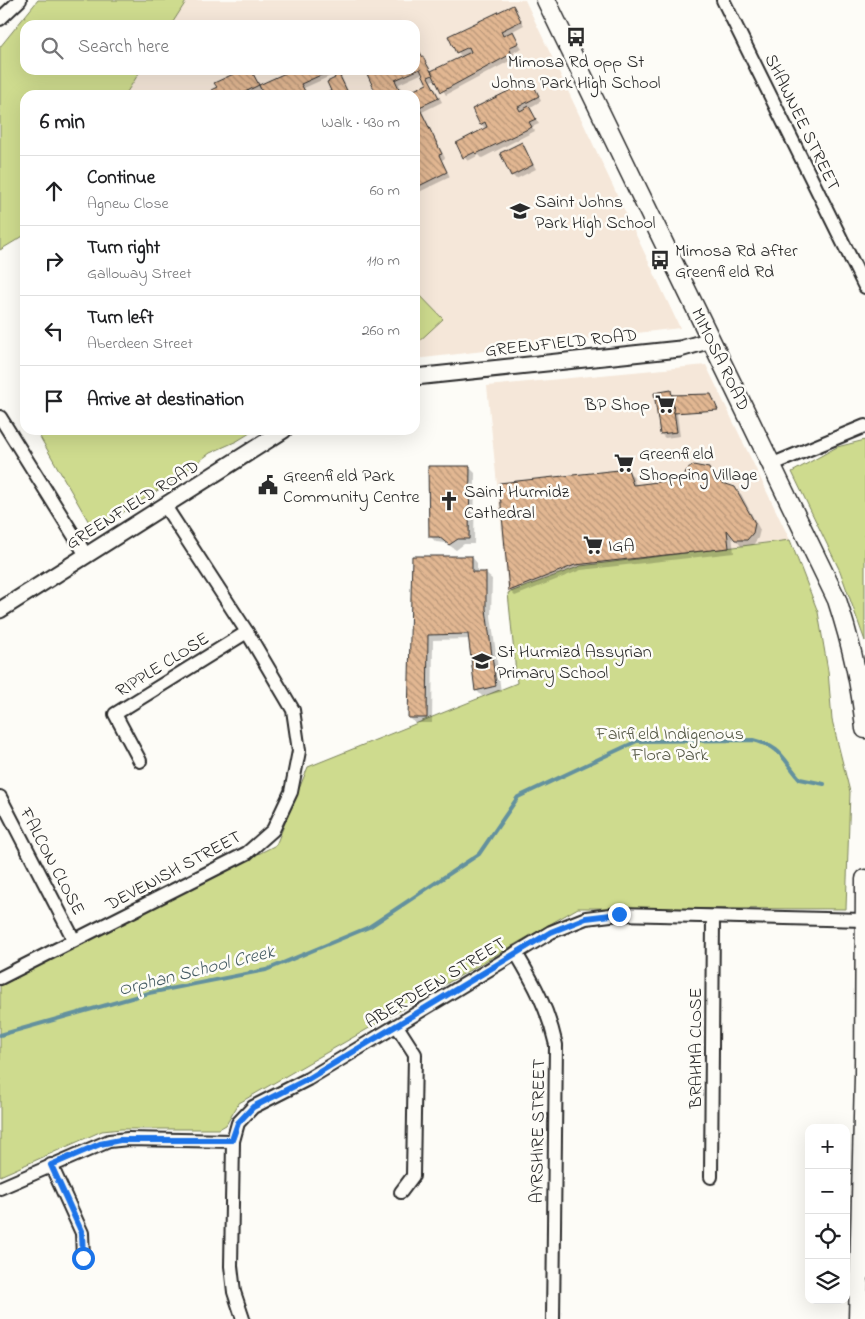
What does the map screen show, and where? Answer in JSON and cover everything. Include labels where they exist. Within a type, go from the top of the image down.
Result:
[{"type":"main road","name":"MIMOSA ROAD","points":[[546,0],[837,600],[858,676],[865,729]]},
{"type":"main road","points":[[858,1319],[864,1077],[865,879]]},
{"type":"street","points":[[0,19],[20,0]]},
{"type":"street","name":"SHAWNEE STREET","points":[[723,0],[862,271],[865,287]]},
{"type":"street","name":"GREENFIELD ROAD","points":[[420,376],[680,348],[711,340]]},
{"type":"street","points":[[0,417],[86,555]]},
{"type":"street","points":[[772,464],[865,426]]},
{"type":"street","name":"GREENFIELD ROAD","points":[[0,610],[276,435]]},
{"type":"street","name":"DEVENISH STREET","points":[[0,978],[247,853],[273,830],[290,792],[299,751],[293,710],[247,632],[165,506]]},
{"type":"street","name":"RIPPLE CLOSE","points":[[140,761],[115,714],[247,632]]},
{"type":"street","name":"FALCON CLOSE","points":[[0,797],[74,940]]},
{"type":"street","name":"ABERDEEN STREET","points":[[243,1319],[234,1292],[231,1266],[232,1140],[238,1123],[253,1107],[308,1079],[558,929],[586,918],[619,914],[713,918],[864,920]]},
{"type":"street","name":"BRAHMA CLOSE","points":[[711,1177],[713,918]]},
{"type":"street","name":"AYRSHIRE STREET","points":[[516,953],[541,996],[551,1020],[556,1046],[553,1319]]},
{"type":"street","points":[[397,1026],[415,1054],[413,1176],[400,1192]]},
{"type":"street","points":[[0,1188],[100,1144],[120,1140],[232,1140]]},
{"type":"street","points":[[51,1165],[82,1233],[83,1258]]},
{"type":"shaded area","name":"Saint Johns Park High School","points":[[187,0],[525,0],[680,328],[420,358],[420,90],[128,90],[138,75],[420,75],[420,20],[174,20]]},
{"type":"shaded area","name":"Greenfield Shopping Village","points":[[706,365],[790,540],[581,566],[508,593],[487,386]]},
{"type":"green space","points":[[38,0],[187,0],[174,20],[22,20]]},
{"type":"green space","points":[[20,22],[20,75],[138,75],[128,90],[20,90],[20,238],[0,250],[0,47]]},
{"type":"green space","points":[[420,295],[443,319],[420,340]]},
{"type":"green space","points":[[39,435],[247,435],[210,453],[174,480],[94,531]]},
{"type":"green space","points":[[865,440],[865,641],[840,571],[792,472],[837,447]]},
{"type":"green space","name":"Fairfield Indigenous Flora Park","points":[[790,540],[818,612],[828,671],[832,720],[850,792],[846,909],[578,908],[239,1103],[226,1125],[219,1129],[121,1129],[102,1131],[0,1176],[0,985],[276,845],[308,767],[517,683],[508,593],[581,566]]},
{"type":"building","points":[[513,5],[521,21],[501,31],[503,36],[513,31],[519,43],[510,47],[511,54],[441,92],[431,71],[471,52],[469,47],[456,53],[448,36]]},
{"type":"building","points":[[420,52],[433,75],[428,77],[439,98],[420,107],[420,90],[414,90],[427,84],[420,69]]},
{"type":"building","points":[[231,75],[254,75],[259,85],[249,90],[211,90],[217,87],[214,83]]},
{"type":"building","points":[[281,75],[321,75],[301,84],[304,90],[261,90],[259,85]]},
{"type":"building","points":[[334,75],[339,75],[347,90],[331,90],[327,82],[335,78]]},
{"type":"building","points":[[367,75],[406,75],[395,80],[400,90],[375,90]]},
{"type":"building","points":[[531,80],[539,96],[518,107],[520,111],[529,106],[536,119],[529,122],[532,127],[476,154],[475,152],[463,158],[456,143],[487,127],[485,122],[480,125],[472,109]]},
{"type":"building","points":[[420,109],[442,154],[439,155],[447,172],[420,186]]},
{"type":"building","points":[[522,142],[533,165],[511,176],[500,153]]},
{"type":"building","name":"BP Shop","points":[[671,390],[677,432],[660,434],[654,393]]},
{"type":"building","points":[[711,394],[718,410],[674,413],[672,395]]},
{"type":"building","name":"Greenfield Shopping Village","points":[[693,465],[709,468],[714,480],[735,487],[755,523],[753,533],[747,540],[735,540],[727,530],[729,548],[575,565],[509,591],[499,483],[628,469],[633,485],[683,479],[686,471]]},
{"type":"building","name":"Saint Hurmidz Cathedral","points":[[428,466],[470,466],[469,539],[458,539],[449,545],[439,537],[429,537]]},
{"type":"building","name":"St Hurmizd Assyrian Primary School","points":[[412,556],[472,556],[472,572],[486,572],[486,609],[496,686],[475,691],[468,634],[428,635],[427,718],[408,718]]},
{"type":"waterway","name":"Orphan School Creek","points":[[0,1035],[149,993],[266,970],[369,927],[479,854],[518,797],[637,741],[753,740],[770,746],[781,754],[800,779],[824,784]]},
{"type":"place","name":"Mimosa Rd opp St Johns Park High School","points":[[576,37]]},
{"type":"place","name":"Saint Johns Park High School","points":[[520,211]]},
{"type":"place","name":"Mimosa Rd after Greenfield Rd","points":[[660,260]]},
{"type":"place","name":"BP Shop","points":[[665,404]]},
{"type":"place","name":"Greenfield Shopping Village","points":[[624,463]]},
{"type":"place","name":"Greenfield Park Community Centre","points":[[268,485]]},
{"type":"place","name":"Saint Hurmidz Cathedral","points":[[449,501]]},
{"type":"place","name":"IGA","points":[[593,545]]},
{"type":"place","name":"St Hurmizd Assyrian Primary School","points":[[482,661]]},
{"type":"route","points":[[83,1258],[82,1233],[51,1165],[108,1141],[128,1139],[232,1140],[238,1123],[244,1114],[253,1107],[308,1079],[551,932],[586,918],[619,914]]}]
